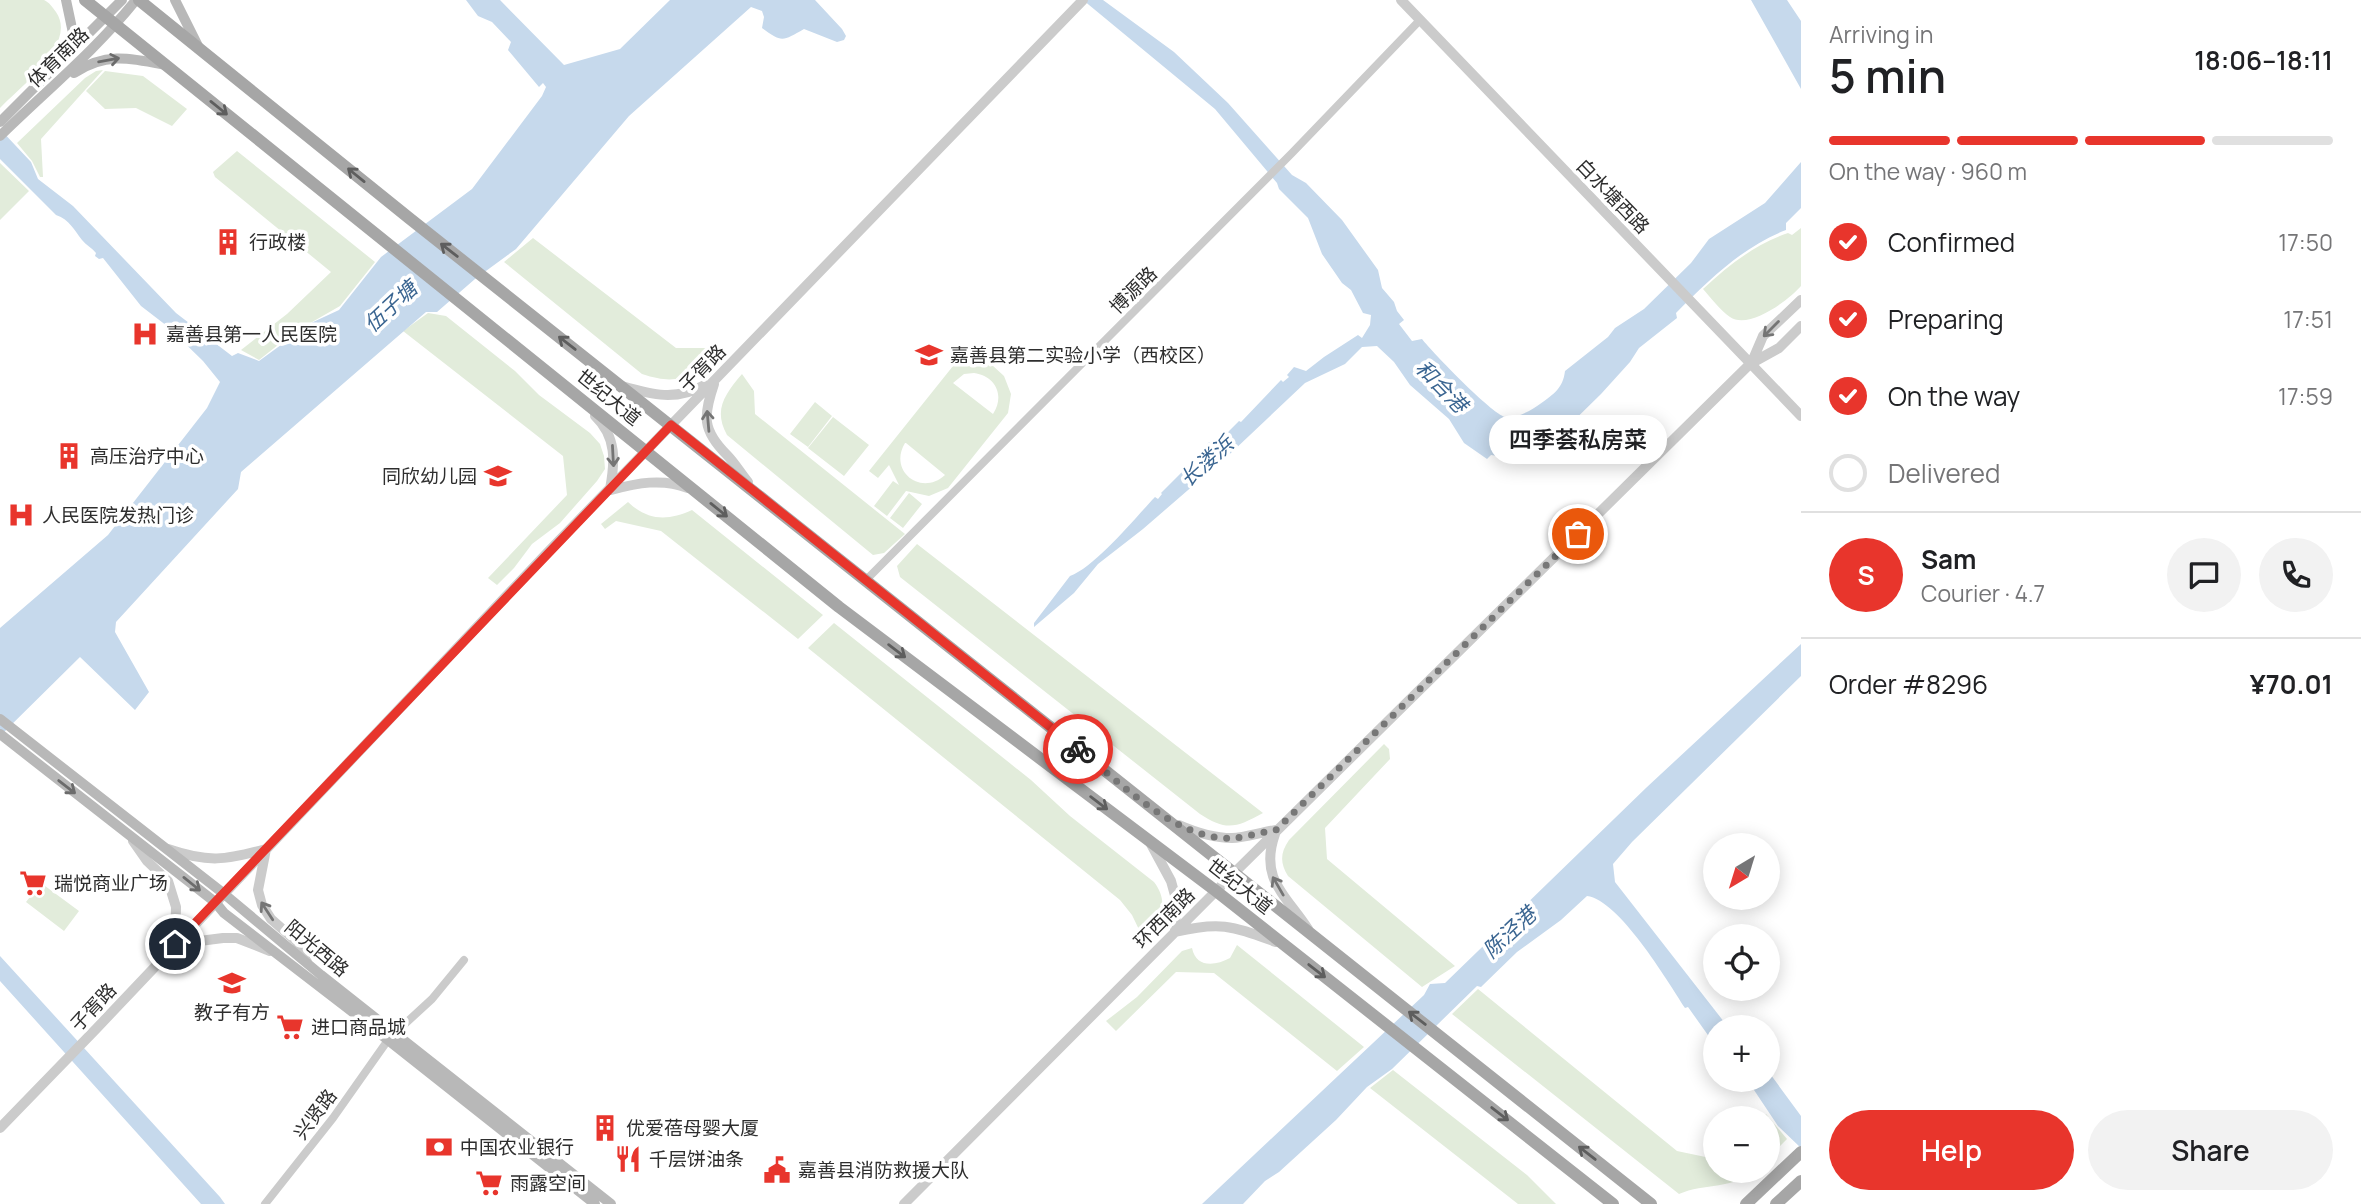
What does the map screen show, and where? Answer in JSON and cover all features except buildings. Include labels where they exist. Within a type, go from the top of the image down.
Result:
[{"type":"main road","points":[[55,68],[65,57],[73,33],[66,0]]},
{"type":"main road","name":"世纪大道","points":[[85,0],[839,607],[1216,891],[1608,1201]]},
{"type":"main road","name":"体育南路","points":[[2,127],[57,84],[111,21],[122,0]]},
{"type":"main road","name":"体育南路","points":[[2,127],[55,68],[138,0]]},
{"type":"main road","name":"世纪大道","points":[[138,0],[1646,1200],[1662,1204]]},
{"type":"main road","points":[[175,0],[199,49]]},
{"type":"main road","points":[[57,84],[84,66],[107,58],[129,58],[166,65]]},
{"type":"main road","name":"阳光西路","points":[[0,719],[18,741],[129,836],[307,962],[391,1037],[596,1204]]},
{"type":"main road","name":"阳光西路","points":[[0,734],[18,741],[164,847],[219,898],[224,913],[611,1204]]},
{"type":"main road","points":[[1746,1204],[1799,1154]]},
{"type":"main road","points":[[1776,1204],[1801,1181]]},
{"type":"street","name":"白水塘西路","points":[[1401,0],[1801,416]]},
{"type":"street","name":"子胥路","points":[[0,1128],[538,562],[1081,2]]},
{"type":"street","name":"博源路","points":[[866,580],[1292,153],[1420,20]]},
{"type":"street","name":"环西南路","points":[[1751,364],[1763,336],[1801,300]]},
{"type":"street","name":"环西南路","points":[[904,1204],[1276,830],[1751,364],[1779,348],[1801,326]]},
{"type":"street","points":[[621,386],[646,393],[678,396],[715,380]]},
{"type":"street","points":[[715,380],[707,404],[706,427],[716,446],[758,494]]},
{"type":"street","points":[[569,390],[602,422],[611,439],[614,465],[610,490],[663,481],[695,491]]},
{"type":"street","points":[[1166,818],[1204,835],[1234,838],[1276,830],[1270,849],[1273,883],[1311,934]]},
{"type":"street","points":[[129,836],[147,861],[168,881],[176,907],[175,944],[215,938],[237,938],[274,952]]},
{"type":"street","points":[[1148,840],[1171,881],[1176,899],[1175,932],[1202,926],[1224,925],[1284,945]]},
{"type":"street","points":[[164,847],[190,857],[209,860],[230,858],[266,848],[258,890],[262,905],[271,919],[296,941],[307,962]]},
{"type":"street","name":"兴贤路","points":[[265,1204],[333,1118],[391,1037],[432,999],[464,960]]},
{"type":"green space","points":[[0,0],[44,0],[56,12],[61,24],[59,38],[44,64],[0,108]]},
{"type":"green space","points":[[103,70],[41,139],[43,177],[40,177],[32,161],[17,143],[85,78]]},
{"type":"green space","points":[[105,71],[143,76],[187,109],[172,126],[136,108],[105,109],[86,91]]},
{"type":"green space","points":[[237,151],[375,262],[340,306],[293,333],[259,360],[241,350],[287,314],[331,272],[215,177],[213,172]]},
{"type":"green space","points":[[0,163],[29,191],[0,220]]},
{"type":"green space","points":[[1801,228],[1801,286],[1788,299],[1768,312],[1747,320],[1738,320],[1726,314],[1703,289],[1753,250],[1788,233],[1792,235]]},
{"type":"green space","points":[[533,238],[676,348],[710,348],[714,352],[690,374],[682,377],[665,379],[642,374],[504,262]]},
{"type":"green space","points":[[428,313],[446,316],[515,371],[539,395],[590,433],[600,444],[604,456],[605,469],[597,481],[560,523],[532,544],[497,585],[488,578],[567,495],[563,456],[403,331]]},
{"type":"green space","points":[[969,346],[978,353],[972,360],[992,365],[1004,376],[1011,394],[1008,413],[948,488],[929,496],[906,491],[887,516],[874,506],[893,481],[899,485],[889,465],[878,478],[869,471]],"holes":[[[974,373],[988,378],[996,388],[998,400],[993,414],[953,383],[964,374]],[[906,443],[945,475],[926,483],[910,478],[901,463]]]},
{"type":"green space","points":[[742,374],[754,391],[755,414],[905,534],[884,553],[873,555],[727,435],[721,410],[726,395]]},
{"type":"green space","points":[[815,402],[832,416],[808,447],[790,434]]},
{"type":"green space","points":[[833,417],[869,445],[844,476],[808,448]]},
{"type":"green space","points":[[909,493],[922,504],[903,528],[890,518]]},
{"type":"green space","points":[[628,502],[643,513],[659,517],[675,516],[692,510],[823,615],[798,639],[661,531],[616,521],[605,529],[601,524]]},
{"type":"green space","points":[[917,544],[1263,813],[1232,826],[1209,820],[1200,814],[900,577],[897,566]]},
{"type":"green space","points":[[834,623],[1154,882],[1162,898],[1161,913],[1144,940],[1132,915],[1120,900],[808,648]]},
{"type":"green space","points":[[1384,744],[1389,749],[1390,759],[1325,828],[1327,859],[1455,966],[1422,987],[1288,876],[1282,862],[1289,840]]},
{"type":"green space","points":[[41,883],[79,911],[64,931],[26,902]]},
{"type":"green space","points":[[1237,945],[1364,1047],[1337,1071],[1214,973],[1176,972],[1116,1031],[1106,1021],[1137,997],[1182,951],[1192,948],[1198,959],[1212,964],[1230,958]]},
{"type":"green space","points":[[1478,989],[1677,1151],[1703,1156],[1703,1183],[1729,1183],[1679,1194],[1452,1014]]},
{"type":"green space","points":[[1393,1070],[1527,1175],[1556,1204],[1518,1204],[1370,1088]]},
{"type":"green space","points":[[1780,1131],[1787,1139],[1780,1146]]},
{"type":"water","name":"伍子塘","points":[[466,0],[500,0],[564,65],[620,49],[670,0],[815,0],[846,36],[844,40],[837,42],[804,29],[787,38],[779,38],[762,28],[762,11],[751,7],[629,116],[516,249],[475,279],[437,312],[426,312],[241,472],[238,489],[116,622],[115,632],[149,692],[135,710],[80,657],[0,736],[0,628],[108,535],[207,408],[220,382],[167,326],[141,306],[103,258],[95,256],[96,253],[68,222],[56,215],[0,159],[0,129],[31,162],[38,179],[73,206],[176,313],[232,356],[238,353],[259,361],[311,323],[339,310],[381,257],[472,189],[542,96],[546,87],[543,83],[539,87],[508,50],[511,42],[492,22],[478,16]]},
{"type":"water","points":[[1083,0],[1103,0],[1174,52],[1228,103],[1292,175],[1306,183],[1342,220],[1378,270],[1382,288],[1404,320],[1399,324],[1412,341],[1422,339],[1475,394],[1505,417],[1514,417],[1528,411],[1554,394],[1565,371],[1608,337],[1615,328],[1644,309],[1691,263],[1709,239],[1765,203],[1801,162],[1801,208],[1786,223],[1786,230],[1741,255],[1701,288],[1676,313],[1677,318],[1639,348],[1601,394],[1547,447],[1531,457],[1525,455],[1525,452],[1511,458],[1491,455],[1487,459],[1464,443],[1449,419],[1410,385],[1394,362],[1377,346],[1362,347],[1345,364],[1305,383],[1232,452],[1098,564],[1074,593],[1034,627],[1034,623],[1070,576],[1103,553],[1155,497],[1158,499],[1208,443],[1241,422],[1281,380],[1283,382],[1289,377],[1287,375],[1294,367],[1306,371],[1358,335],[1362,338],[1370,325],[1371,315],[1363,313],[1351,290],[1342,283],[1322,254],[1308,218],[1279,189],[1277,183],[1215,109]]},
{"type":"water","points":[[1751,0],[1787,0],[1801,21],[1801,89]]},
{"type":"water","name":"陈泾港","points":[[1801,644],[1801,676],[1632,842],[1613,864],[1615,882],[1703,995],[1703,1001],[1708,1001],[1719,1015],[1703,1015],[1703,1028],[1688,1007],[1685,1008],[1655,961],[1627,926],[1600,901],[1587,896],[1561,920],[1517,952],[1481,987],[1477,986],[1392,1069],[1367,1087],[1336,1120],[1279,1172],[1265,1181],[1243,1204],[1202,1204],[1424,995],[1430,984],[1445,983],[1647,787]]},
{"type":"water","points":[[0,956],[225,1204],[201,1204],[0,981]]},
{"type":"water","points":[[1780,1087],[1801,1116],[1801,1148],[1780,1128],[1780,1106],[1765,1106],[1755,1092],[1780,1092]]},
{"type":"way so far","points":[[1078,749],[1166,818],[1185,828],[1204,835],[1234,838],[1276,830],[1578,534]]},
{"type":"place","name":"行政楼","points":[[228,242]]},
{"type":"place","name":"嘉善县第一人民医院","points":[[145,334]]},
{"type":"place","name":"嘉善县第二实验小学（西校区）","points":[[929,355]]},
{"type":"place","name":"高压治疗中心","points":[[69,456]]},
{"type":"place","name":"同欣幼儿园","points":[[498,476]]},
{"type":"place","name":"人民医院发热门诊","points":[[21,515]]},
{"type":"place","name":"四季荟私房菜","points":[[1578,534]]},
{"type":"place","name":"瑞悦商业广场","points":[[33,883]]},
{"type":"place","name":"教子有方","points":[[232,983]]},
{"type":"place","name":"进口商品城","points":[[290,1027]]},
{"type":"place","name":"优爱蓓母婴大厦","points":[[605,1128]]},
{"type":"place","name":"中国农业银行","points":[[439,1147]]},
{"type":"place","name":"千层饼油条","points":[[628,1159]]},
{"type":"place","name":"嘉善县消防救援大队","points":[[777,1170]]},
{"type":"place","name":"雨露空间","points":[[489,1183]]},
{"type":"route","points":[[175,944],[671,425],[1078,749]]},
{"type":"water label","name":"和合港","points":[[1442,386]]},
{"type":"water label","name":"长溇浜","points":[[1206,461]]}]
